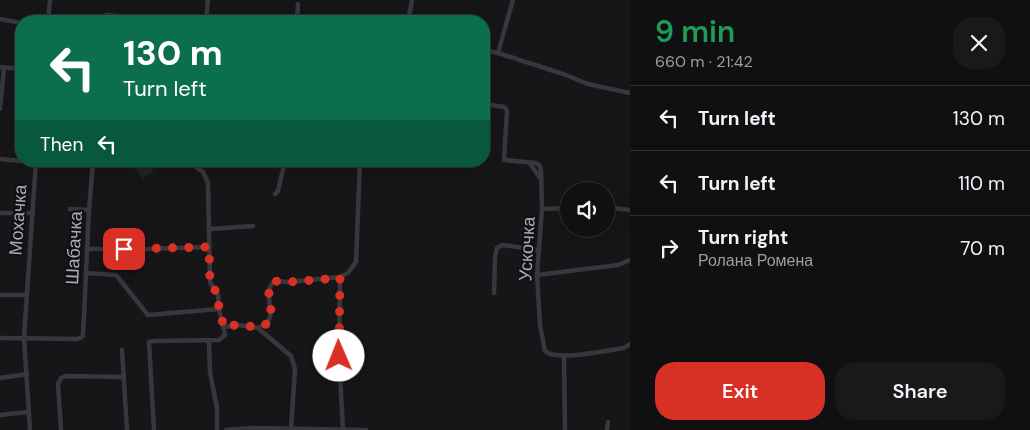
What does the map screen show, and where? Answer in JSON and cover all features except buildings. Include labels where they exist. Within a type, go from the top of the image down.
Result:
[{"type":"street","points":[[49,15],[50,0]]},
{"type":"street","points":[[207,15],[208,0]]},
{"type":"street","points":[[409,15],[412,0]]},
{"type":"street","points":[[498,53],[513,0]]},
{"type":"street","points":[[297,15],[298,4]]},
{"type":"street","points":[[0,19],[15,22]]},
{"type":"street","points":[[490,51],[566,75],[588,84],[630,93]]},
{"type":"street","points":[[0,109],[2,67],[15,68]]},
{"type":"street","name":"Ускочка","points":[[490,104],[501,105],[507,111],[504,160],[529,162],[540,180],[542,209],[537,275],[543,348],[547,354],[564,356]]},
{"type":"street","points":[[0,159],[15,160]]},
{"type":"street","name":"Мохачка","points":[[30,430],[24,338],[36,167]]},
{"type":"street","name":"Шабачка","points":[[24,338],[78,339],[83,336],[93,167]]},
{"type":"street","points":[[154,430],[149,342],[209,341],[222,338],[224,335],[218,295],[210,282],[208,183],[203,172],[196,167]]},
{"type":"street","points":[[275,194],[278,191],[284,167]]},
{"type":"street","points":[[258,328],[265,325],[270,318],[269,290],[274,281],[288,282],[340,278],[356,262],[360,167]]},
{"type":"street","points":[[542,209],[560,208]]},
{"type":"street","points":[[615,208],[630,210]]},
{"type":"street","points":[[70,210],[89,210]]},
{"type":"street","points":[[0,213],[34,213]]},
{"type":"street","points":[[210,229],[253,226]]},
{"type":"street","points":[[494,293],[497,248],[502,246],[539,250]]},
{"type":"street","points":[[88,249],[209,247]]},
{"type":"street","points":[[537,275],[618,265],[630,260]]},
{"type":"street","points":[[86,273],[116,275],[148,315],[219,309]]},
{"type":"street","points":[[340,278],[339,356],[343,430]]},
{"type":"street","points":[[0,295],[26,295]]},
{"type":"street","points":[[224,327],[239,325],[258,328],[289,352],[293,360],[294,382],[291,429]]},
{"type":"street","points":[[0,338],[24,338]]},
{"type":"street","points":[[209,341],[210,372],[217,408],[217,430]]},
{"type":"street","points":[[566,430],[564,356],[624,348],[630,344]]},
{"type":"street","points":[[122,350],[127,430]]},
{"type":"street","points":[[0,378],[26,374]]},
{"type":"street","points":[[61,430],[58,384],[61,378],[66,376],[124,377]]},
{"type":"street","points":[[0,414],[28,412]]},
{"type":"street","points":[[608,422],[608,430]]},
{"type":"street","points":[[226,430],[366,430]]},
{"type":"shaded area","points":[[134,167],[151,167],[154,170],[143,179]]},
{"type":"route","points":[[124,249],[209,247],[210,282],[218,295],[219,309],[224,327],[239,325],[258,328],[266,324],[271,316],[269,290],[270,285],[274,281],[288,282],[340,278],[339,356]]}]
